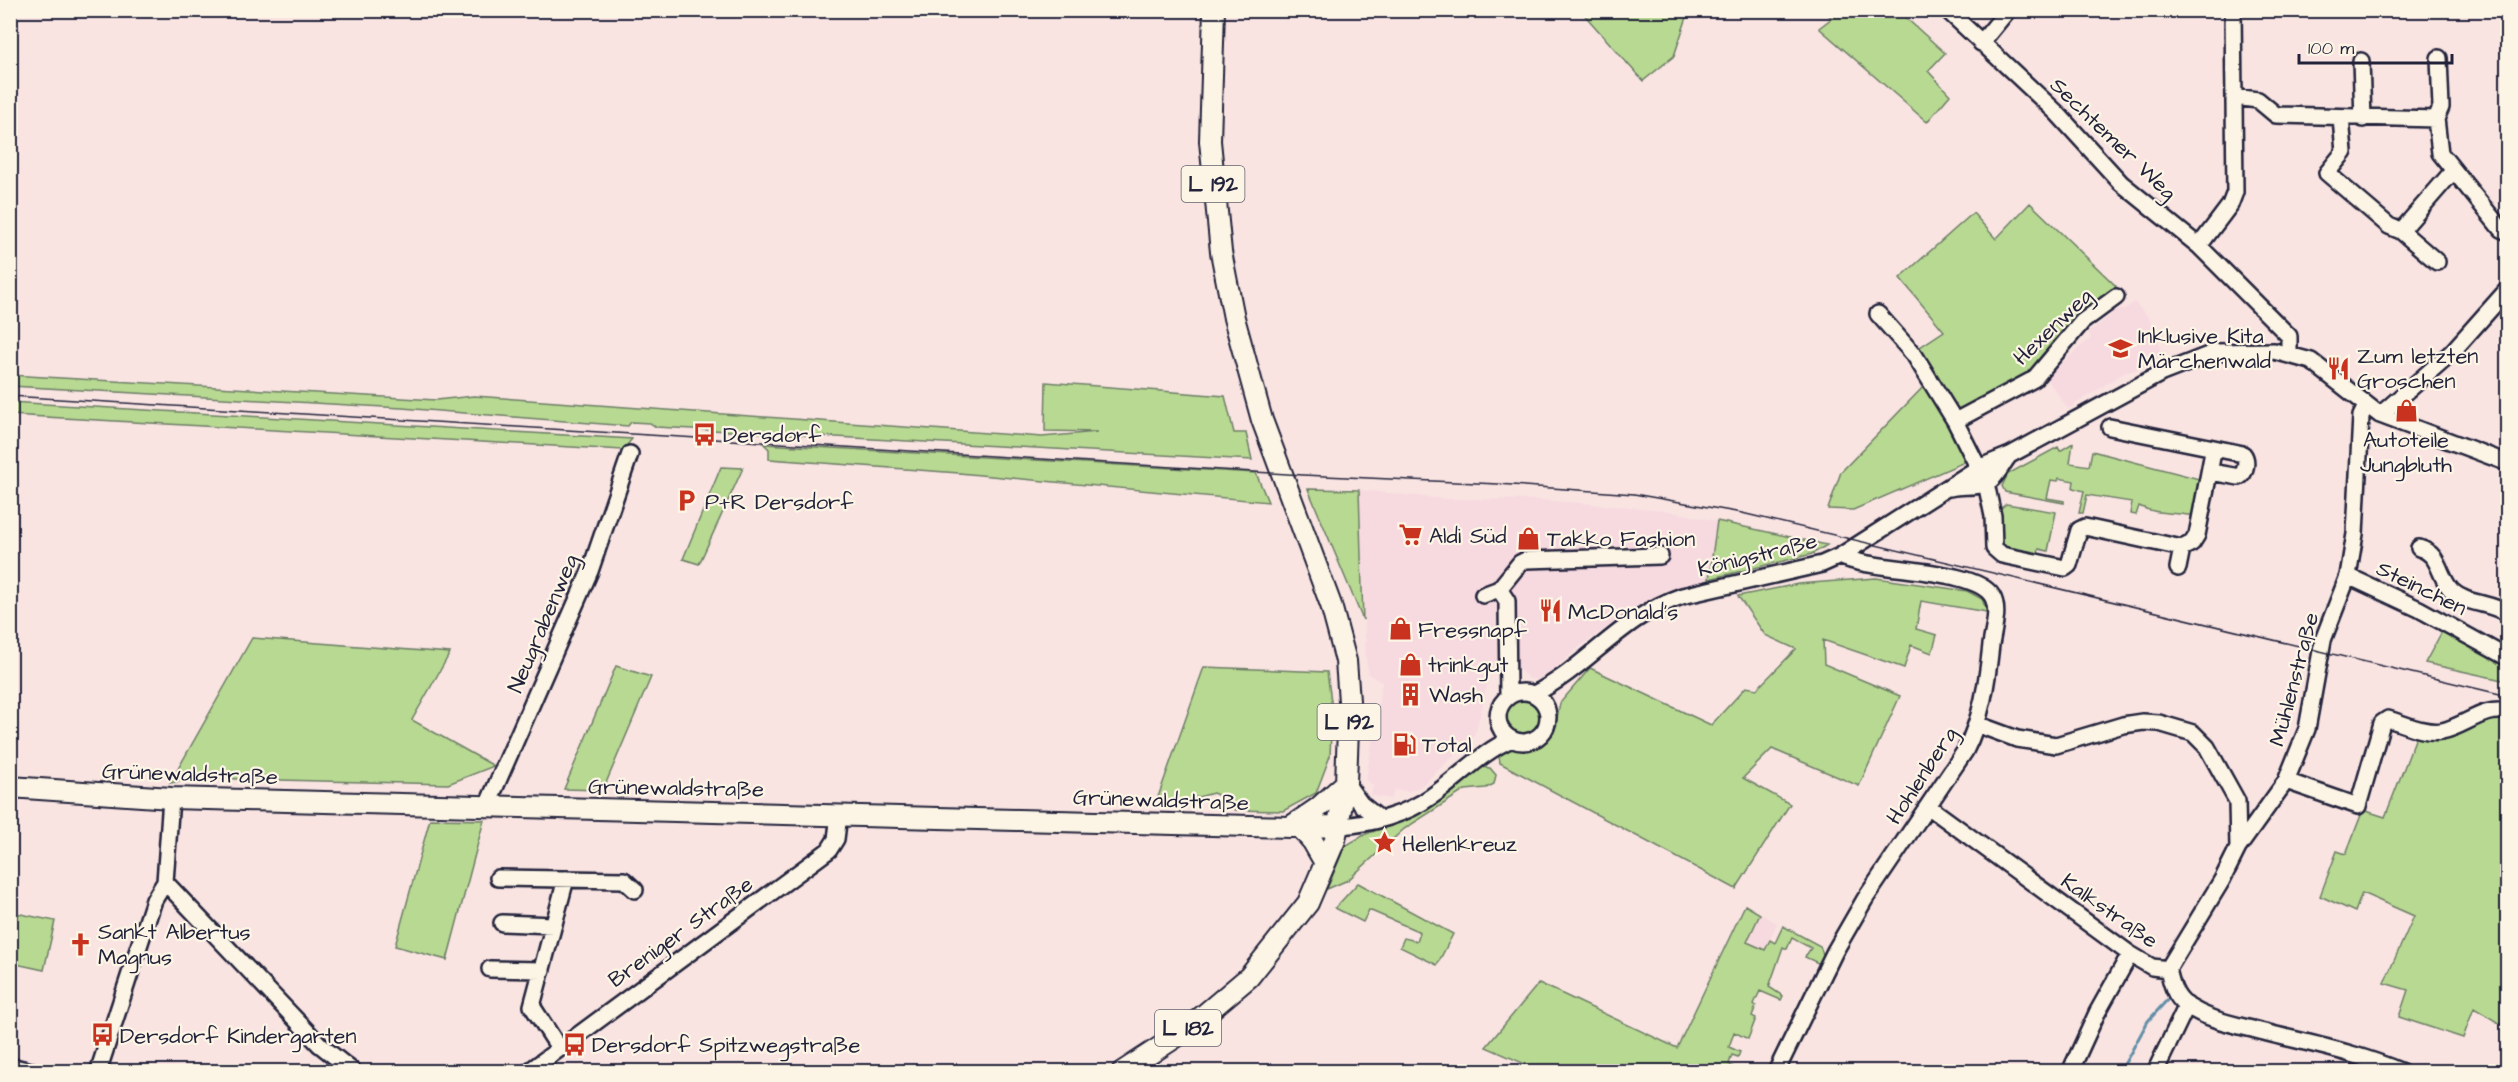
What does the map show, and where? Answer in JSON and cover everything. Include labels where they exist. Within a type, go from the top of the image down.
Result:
[{"type":"main road","name":"L 192","points":[[1214,10],[1210,141],[1215,204],[1226,283],[1242,355],[1262,420],[1331,605],[1344,652],[1349,701],[1346,783],[1340,826]]},
{"type":"main road","points":[[1325,863],[1313,842],[1295,827],[1346,783]]},
{"type":"main road","name":"Grünewaldstraße","points":[[10,787],[171,798],[1295,827],[1340,826]]},
{"type":"main road","name":"L 182","points":[[1122,1071],[1185,1031],[1249,977],[1308,903],[1340,826]]},
{"type":"street","name":"Sechtemer Weg","points":[[1947,10],[2057,113],[2121,183],[2199,246],[2289,336],[2289,353]]},
{"type":"street","points":[[1981,43],[2008,10]]},
{"type":"street","points":[[2199,246],[2233,197],[2233,10]]},
{"type":"street","points":[[2439,58],[2440,107],[2436,119],[2440,153],[2501,229],[2508,232]]},
{"type":"street","points":[[2361,61],[2363,119]]},
{"type":"street","points":[[2234,97],[2258,100],[2276,115],[2363,119],[2436,119]]},
{"type":"street","points":[[2341,118],[2344,152],[2327,173],[2389,226],[2401,231],[2437,262]]},
{"type":"street","points":[[2401,231],[2453,171]]},
{"type":"street","points":[[2380,415],[2452,352],[2508,289]]},
{"type":"street","name":"Hexenweg","points":[[1955,421],[2034,379],[2082,322],[2116,297]]},
{"type":"street","points":[[1878,314],[1915,356],[1955,421],[1986,483],[1994,516],[1994,548],[2002,555],[2065,568],[2070,565],[2079,530],[2085,527],[2182,548]]},
{"type":"street","name":"Königstraße","points":[[1340,826],[1380,819],[1404,811],[1431,797],[1479,757],[1512,739],[1528,741],[1542,733],[1552,698],[1583,662],[1627,624],[1661,603],[1682,596],[1822,564],[1978,468],[2010,455],[2190,360],[2230,350],[2289,353],[2311,361],[2380,415],[2508,463]]},
{"type":"street","name":"Mühlenstraße","points":[[2168,969],[2222,880],[2238,848],[2286,781],[2307,729],[2323,640],[2348,576],[2355,534],[2361,416],[2366,406]]},
{"type":"street","points":[[2110,427],[2243,454],[2246,460],[2239,477],[2211,472]]},
{"type":"street","points":[[2178,568],[2182,548],[2195,539],[2211,472],[2213,458],[2209,447]]},
{"type":"street","name":"Neugrabenweg","points":[[487,806],[590,571],[630,454]]},
{"type":"street","name":"Königstraße","points":[[1944,490],[1986,483],[1994,478],[2010,455]]},
{"type":"street","points":[[2425,548],[2435,558],[2453,592],[2471,601],[2496,607],[2508,614]]},
{"type":"street","name":"Hohlenberg","points":[[1776,1071],[1835,951],[1865,899],[1929,807],[1979,725],[1995,608],[1992,595],[1982,587],[1965,580],[1890,565],[1854,563],[1840,555]]},
{"type":"street","points":[[1482,595],[1499,589],[1520,563],[1527,560],[1660,556]]},
{"type":"street","name":"Steinchen","points":[[2348,576],[2419,609],[2508,658]]},
{"type":"street","points":[[1499,589],[1507,601],[1509,664],[1522,694],[1547,709]]},
{"type":"street","name":"Königstraße","points":[[1479,757],[1482,748],[1500,727],[1498,710],[1522,694],[1583,662]]},
{"type":"street","points":[[2286,781],[2358,807],[2382,723],[2388,719],[2429,732],[2442,731],[2494,709],[2508,712]]},
{"type":"street","points":[[1979,725],[2017,739],[2056,745],[2123,725],[2151,723],[2177,727],[2193,733],[2207,747],[2237,801],[2261,818]]},
{"type":"street","points":[[1500,727],[1512,739]]},
{"type":"street","points":[[1346,783],[1361,804],[1380,819]]},
{"type":"street","points":[[98,1071],[154,900],[165,882],[171,798]]},
{"type":"street","points":[[2237,801],[2238,848]]},
{"type":"street","name":"Kalkstraße","points":[[1929,807],[2130,954],[2152,967],[2168,969],[2171,985],[2178,998],[2187,1005],[2218,1020],[2366,1058],[2402,1071]]},
{"type":"street","name":"Breniger Straße","points":[[528,1071],[829,850],[836,839],[839,815]]},
{"type":"street","points":[[498,878],[624,880],[635,890]]},
{"type":"street","points":[[559,1048],[532,1006],[566,879]]},
{"type":"street","points":[[165,882],[320,1044],[354,1071]]},
{"type":"street","points":[[502,924],[554,925]]},
{"type":"street","points":[[2070,1071],[2097,1013],[2130,954]]},
{"type":"street","points":[[490,969],[542,970]]},
{"type":"street","points":[[2155,1071],[2187,1005]]},
{"type":"street","points":[[10,1066],[35,1071]]},
{"type":"shaded area","name":"Inklusive Kita Märchenwald","points":[[2134,302],[2148,317],[2158,335],[2161,358],[2133,371],[2126,371],[2068,409],[2046,377],[2091,338],[2089,332],[2109,317],[2113,310],[2124,310]]},
{"type":"shaded area","points":[[1359,490],[1445,499],[1542,500],[1663,510],[1717,521],[1709,579],[1664,591],[1633,608],[1578,648],[1542,680],[1530,679],[1519,670],[1490,673],[1476,731],[1466,751],[1460,750],[1420,787],[1409,791],[1394,790],[1391,799],[1371,795],[1373,785],[1366,780],[1382,682],[1369,675],[1366,659]]},
{"type":"shaded area","points":[[1760,914],[1777,923],[1765,951],[1747,942]]},
{"type":"green space","points":[[1581,11],[1689,11],[1674,56],[1643,81]]},
{"type":"green space","points":[[1823,11],[1913,11],[1906,18],[1945,53],[1928,71],[1950,95],[1927,122],[1819,28],[1832,18]]},
{"type":"green space","points":[[2030,203],[2116,286],[2080,314],[2025,376],[1956,413],[1917,349],[1944,331],[1900,278],[1973,213],[1996,239]]},
{"type":"green space","points":[[10,375],[436,400],[474,396],[1042,437],[1097,432],[1045,431],[1046,382],[1225,396],[1234,433],[1246,433],[1252,460],[656,427],[650,423],[631,422],[628,426],[402,408],[11,386]]},
{"type":"green space","points":[[1927,383],[1967,461],[1853,510],[1828,509],[1841,472]]},
{"type":"green space","points":[[10,402],[632,439],[623,450],[11,415]]},
{"type":"green space","points":[[2073,443],[2070,463],[2089,466],[2092,451],[2203,480],[2195,516],[2159,512],[2139,506],[2136,515],[2130,514],[2132,502],[2087,495],[2083,513],[2079,513],[2084,491],[2073,488],[2074,481],[2059,478],[2058,481],[2051,480],[2047,498],[2064,501],[2064,503],[2005,492],[2002,486],[2008,474],[2058,447],[2060,451]]},
{"type":"green space","points":[[764,444],[1256,473],[1268,502],[959,473],[769,459],[769,449]]},
{"type":"green space","points":[[721,467],[743,468],[699,564],[683,559]]},
{"type":"green space","points":[[1308,489],[1359,490],[1363,620]]},
{"type":"green space","points":[[2006,504],[2056,512],[2048,551],[2039,549],[2037,558],[2003,547],[2000,509]]},
{"type":"green space","points":[[1717,521],[1827,545],[1812,554],[1709,579]]},
{"type":"green space","points":[[1876,578],[1967,591],[1982,599],[1987,612],[1921,601],[1916,629],[1937,635],[1932,653],[1911,645],[1904,668],[1823,640],[1824,664],[1900,696],[1859,786],[1772,749],[1743,778],[1790,804],[1736,889],[1500,763],[1499,756],[1510,748],[1524,750],[1541,746],[1554,733],[1560,703],[1590,668],[1711,725],[1746,687],[1757,689],[1796,649],[1765,635],[1738,596],[1798,584]]},
{"type":"green space","points":[[2445,626],[2507,662],[2507,681],[2425,663]]},
{"type":"green space","points":[[252,638],[450,653],[412,720],[494,766],[448,784],[200,778],[170,783]]},
{"type":"green space","points":[[616,666],[651,677],[603,790],[564,789]]},
{"type":"green space","points":[[1204,667],[1327,672],[1332,708],[1330,756],[1316,793],[1283,811],[1235,810],[1232,801],[1213,793],[1188,800],[1157,800]]},
{"type":"green space","points":[[1524,697],[1537,703],[1543,716],[1537,729],[1524,735],[1511,729],[1505,716],[1511,703]]},
{"type":"green space","points":[[2498,713],[2507,716],[2507,1028],[2474,1008],[2463,1038],[2399,1017],[2408,990],[2384,983],[2414,916],[2362,893],[2355,912],[2320,896],[2337,851],[2346,854],[2363,810],[2385,817],[2418,732]]},
{"type":"green space","points":[[1480,767],[1490,768],[1496,775],[1494,784],[1486,788],[1465,790],[1404,829],[1348,880],[1327,889],[1345,846],[1366,834],[1412,818],[1447,795]]},
{"type":"green space","points":[[430,819],[484,820],[447,960],[395,946]]},
{"type":"green space","points":[[1358,883],[1453,934],[1437,965],[1400,947],[1404,938],[1417,941],[1420,932],[1369,910],[1363,922],[1335,908]]},
{"type":"green space","points":[[1745,905],[1760,914],[1747,942],[1765,950],[1770,940],[1775,943],[1783,926],[1820,946],[1824,957],[1820,964],[1805,957],[1811,948],[1792,938],[1787,949],[1783,947],[1769,987],[1783,996],[1781,1000],[1760,991],[1752,1016],[1756,1018],[1748,1039],[1734,1032],[1729,1047],[1740,1052],[1738,1057],[1732,1055],[1729,1064],[1739,1071],[1541,1071],[1486,1047],[1539,983],[1677,1048]]},
{"type":"green space","points":[[11,912],[55,921],[44,970],[11,963]]},
{"type":"waterway","points":[[2120,1072],[2148,1021],[2168,999]]},
{"type":"tram line","points":[[10,396],[1634,494],[1742,513],[2508,696]]},
{"type":"place","name":"Inklusive Kita Märchenwald","points":[[2120,348]]},
{"type":"place","name":"Zum letzten Groschen","points":[[2339,368]]},
{"type":"place","name":"Autoteile Jungbluth","points":[[2406,410]]},
{"type":"place","name":"Dersdorf","points":[[705,434]]},
{"type":"place","name":"P+R Dersdorf","points":[[687,501]]},
{"type":"place","name":"Aldi Süd","points":[[1411,535]]},
{"type":"place","name":"Takko Fashion","points":[[1529,538]]},
{"type":"place","name":"McDonald's","points":[[1550,611]]},
{"type":"place","name":"Fressnapf","points":[[1400,629]]},
{"type":"place","name":"trinkgut","points":[[1410,664]]},
{"type":"place","name":"Wash","points":[[1411,694]]},
{"type":"place","name":"Total","points":[[1404,744]]},
{"type":"place","name":"Hellenkreuz","points":[[1384,843]]},
{"type":"place","name":"Sankt Albertus Magnus","points":[[80,944]]},
{"type":"place","name":"Dersdorf Kindergarten","points":[[102,1035]]},
{"type":"place","name":"Dersdorf Spitzwegstraße","points":[[574,1044]]}]
